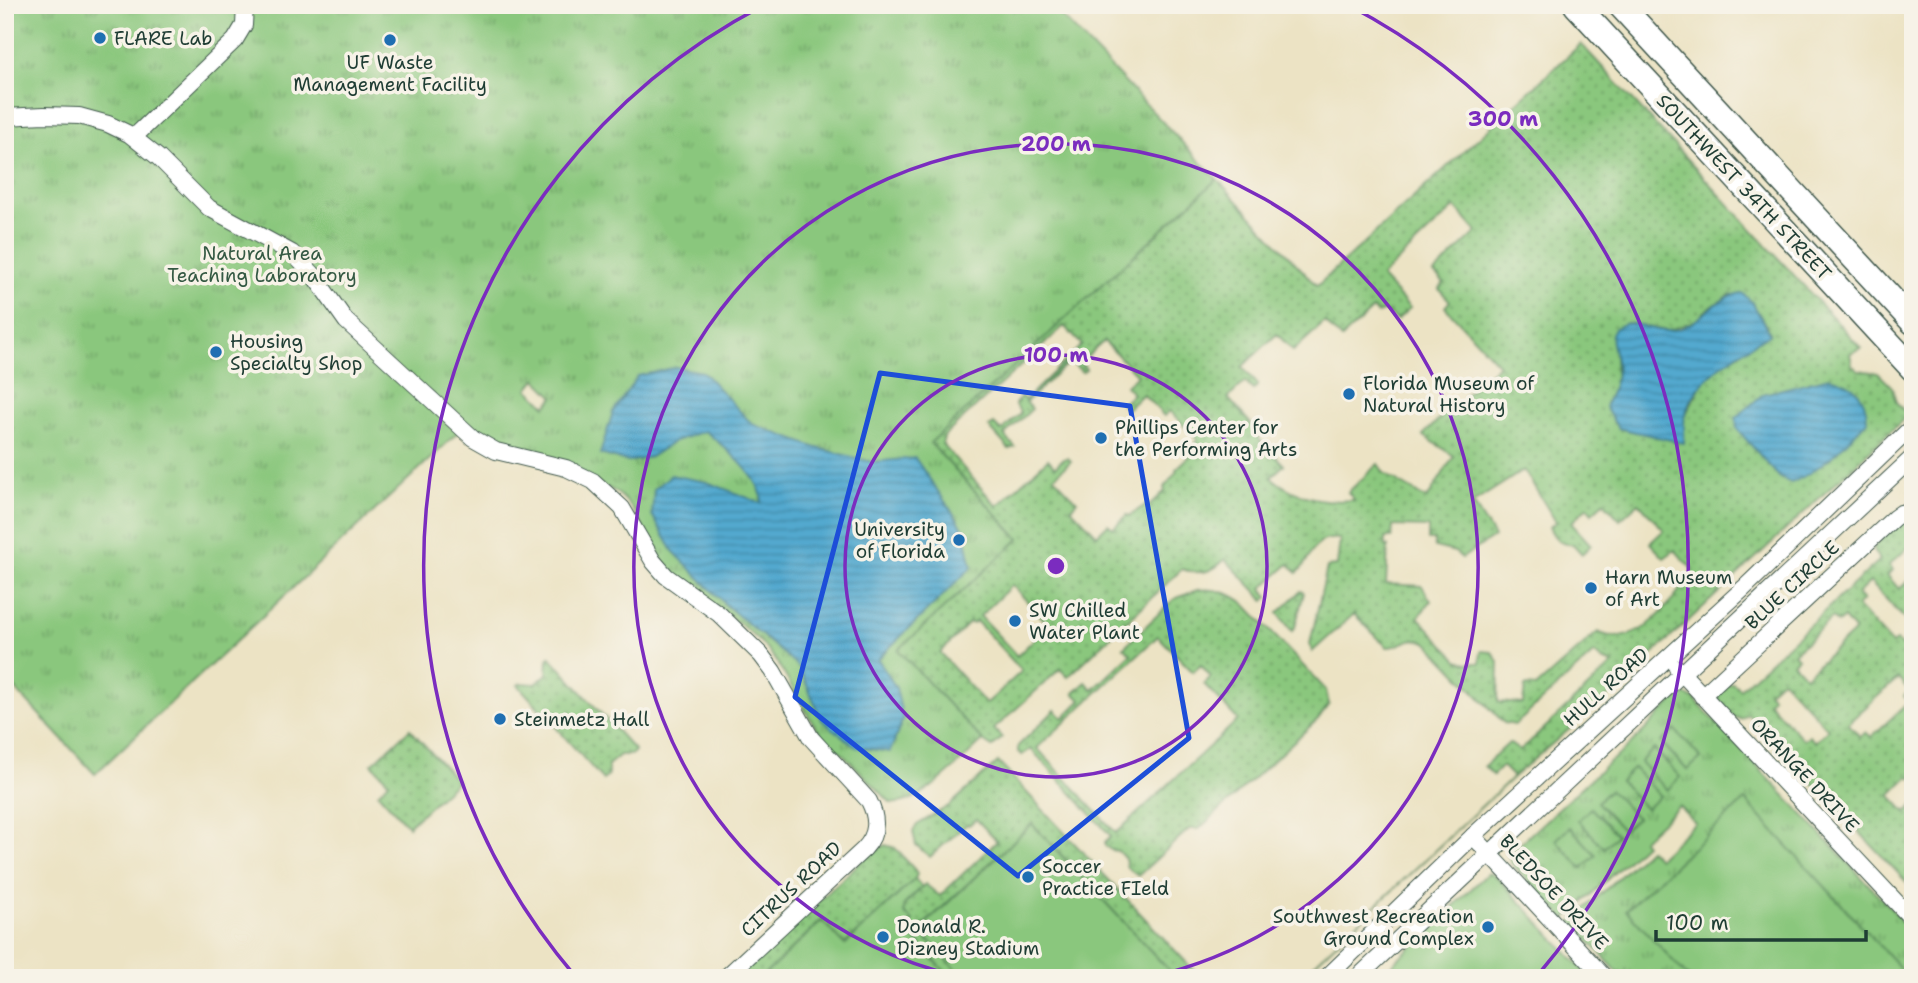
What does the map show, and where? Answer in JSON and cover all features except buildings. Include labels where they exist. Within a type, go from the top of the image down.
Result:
[{"type":"main road","name":"SOUTHWEST 34TH STREET","points":[[1576,5],[1913,369]]},
{"type":"main road","name":"SOUTHWEST 34TH STREET","points":[[1620,5],[1913,322]]},
{"type":"street","points":[[5,117],[79,116],[108,124],[134,137],[235,40],[244,25],[246,5]]},
{"type":"street","name":"CITRUS ROAD","points":[[134,137],[207,206],[278,243],[296,256],[315,276],[346,321],[473,438],[501,452],[572,470],[593,481],[612,497],[629,517],[653,561],[666,576],[725,619],[767,662],[809,735],[869,801],[876,824],[868,846],[725,978]]},
{"type":"street","name":"HULL ROAD","points":[[1326,978],[1473,836],[1668,659],[1913,426]]},
{"type":"street","points":[[1357,978],[1913,457]]},
{"type":"street","name":"BLUE CIRCLE","points":[[1702,696],[1894,519],[1901,513],[1913,511]]},
{"type":"street","name":"ORANGE DRIVE","points":[[1668,659],[1913,920]]},
{"type":"street","name":"BLEDSOE DRIVE","points":[[1473,836],[1605,978]]},
{"type":"highlighted area","points":[[880,373],[1130,406],[1189,738],[1018,876],[795,697]]},
{"type":"green space","name":"Natural Area Teaching Laboratory","points":[[5,5],[1051,5],[1217,179],[930,443],[1019,539],[898,650],[983,741],[940,781],[915,798],[891,803],[831,745],[811,720],[767,649],[669,569],[630,506],[617,493],[506,447],[467,424],[95,774],[5,678]],"holes":[[[536,379],[554,397],[546,406],[528,389]]]},
{"type":"green space","points":[[1581,44],[1861,348],[1850,353],[1852,365],[1859,370],[1878,373],[1892,387],[1896,402],[1908,415],[1604,700],[1513,777],[1502,766],[1493,775],[1484,766],[1509,743],[1520,751],[1613,664],[1594,653],[1515,725],[1504,723],[1427,642],[1415,639],[1387,647],[1354,614],[1312,652],[1310,644],[1327,567],[1337,566],[1340,539],[1330,539],[1318,544],[1297,573],[1289,564],[1262,588],[1268,597],[1265,601],[1225,559],[1205,572],[1182,569],[1068,677],[1060,669],[994,729],[1002,738],[992,747],[983,741],[898,650],[1019,539],[930,443],[1217,179],[1317,286]],"holes":[[[1455,207],[1477,232],[1434,273],[1444,283],[1439,289],[1450,301],[1445,307],[1499,365],[1465,395],[1470,402],[1458,413],[1452,407],[1423,435],[1454,456],[1427,499],[1385,474],[1378,464],[1348,492],[1354,500],[1321,499],[1299,494],[1271,477],[1284,465],[1257,437],[1260,434],[1228,398],[1245,382],[1253,390],[1258,385],[1242,367],[1277,334],[1293,351],[1325,322],[1341,339],[1373,309],[1378,314],[1383,310],[1397,320],[1410,308],[1381,277]],[[1731,294],[1752,302],[1770,333],[1721,365],[1701,385],[1685,416],[1608,398],[1616,385],[1615,357],[1627,323],[1667,331],[1700,319],[1704,312]],[[1064,326],[1082,345],[1025,400],[1021,396],[1015,404],[1021,413],[1001,431],[994,424],[989,427],[1009,449],[1015,447],[1004,435],[1032,409],[1026,402],[1070,361],[1082,372],[1086,369],[1081,362],[1104,341],[1137,375],[1126,386],[1133,394],[1122,404],[1127,409],[1143,394],[1164,416],[1170,411],[1198,440],[1187,451],[1190,456],[1176,469],[1164,488],[1165,491],[1149,506],[1147,504],[1127,515],[1113,528],[1108,524],[1097,535],[1071,508],[1077,501],[1054,477],[1071,461],[1068,458],[1055,467],[1048,459],[997,506],[942,444],[945,435]],[[1524,470],[1556,522],[1549,527],[1553,534],[1561,542],[1573,544],[1582,554],[1591,545],[1571,523],[1587,507],[1592,513],[1604,502],[1620,520],[1639,503],[1664,530],[1650,543],[1664,558],[1675,550],[1693,570],[1665,608],[1641,630],[1613,637],[1598,632],[1536,687],[1525,686],[1523,704],[1498,702],[1499,663],[1492,652],[1481,651],[1480,663],[1458,660],[1418,617],[1431,601],[1422,586],[1386,584],[1388,546],[1385,546],[1385,538],[1392,538],[1393,526],[1428,527],[1428,540],[1434,540],[1435,547],[1455,552],[1462,558],[1494,537],[1473,503]],[[1012,585],[1049,625],[1017,656],[980,616]],[[976,621],[1022,671],[986,704],[940,653],[970,622],[973,624]]]},
{"type":"green space","points":[[1913,519],[1913,543],[1889,565],[1893,570],[1887,575],[1899,589],[1913,577],[1913,628],[1870,582],[1857,594],[1863,600],[1857,606],[1892,644],[1896,641],[1902,646],[1913,636],[1913,779],[1909,776],[1890,795],[1906,812],[1913,806],[1913,889],[1748,714],[1741,719],[1734,717],[1724,708],[1718,697],[1727,684],[1733,683],[1740,689],[1880,560],[1873,551],[1875,546],[1900,521]],"holes":[[[1832,618],[1838,623],[1844,618],[1855,631],[1805,676],[1793,663],[1798,658],[1794,653]],[[1898,678],[1910,691],[1904,696],[1909,702],[1871,737],[1866,732],[1860,737],[1848,723]],[[1782,679],[1828,729],[1815,742],[1809,736],[1804,740],[1768,702],[1773,697],[1768,692]]]},
{"type":"green space","points":[[1197,590],[1216,590],[1239,599],[1326,690],[1329,704],[1318,719],[1199,829],[1189,829],[1138,876],[1127,868],[1125,859],[1118,851],[1105,846],[1111,836],[1031,749],[1022,755],[1018,752],[1018,746],[1055,710],[1063,718],[1081,700],[1074,693],[1086,682],[1093,690],[1131,654],[1124,647],[1174,599]],"holes":[[[1158,636],[1193,672],[1201,665],[1211,677],[1204,684],[1238,720],[1116,833],[1037,748]]]},
{"type":"green space","points":[[1301,591],[1304,593],[1292,631],[1278,613]]},
{"type":"green space","points":[[550,657],[635,751],[631,755],[620,755],[608,765],[608,776],[603,780],[518,685],[536,684],[547,674]]},
{"type":"green space","points":[[1682,693],[1694,699],[1913,932],[1913,978],[1623,978],[1571,922],[1649,849],[1658,858],[1695,823],[1679,806],[1642,840],[1645,844],[1565,919],[1512,864],[1508,855],[1628,747]]},
{"type":"green space","points":[[410,729],[457,781],[408,826],[378,793],[389,782],[372,764]]},
{"type":"green space","points":[[1675,730],[1701,758],[1687,770],[1661,742]]},
{"type":"green space","points":[[1654,749],[1680,777],[1667,790],[1640,762]]},
{"type":"green space","points":[[998,762],[1201,978],[1176,978],[1032,824],[919,929],[964,978],[951,978],[905,928],[904,905],[925,884],[940,896],[997,841],[976,819],[930,857],[916,845],[913,831],[917,825],[950,805]]},
{"type":"green space","points":[[1634,768],[1660,796],[1646,809],[1620,781]]},
{"type":"green space","points":[[1610,790],[1637,818],[1623,830],[1597,802]]},
{"type":"green space","points":[[1745,800],[1903,971],[1896,978],[1689,978],[1626,910]]},
{"type":"green space","points":[[1591,808],[1617,835],[1604,848],[1578,820]]},
{"type":"green space","name":"Soccer Practice FIeld","points":[[1032,824],[1176,978],[964,978],[919,930]]},
{"type":"green space","points":[[1570,827],[1596,855],[1582,868],[1556,840]]},
{"type":"green space","points":[[885,845],[895,848],[915,870],[915,879],[844,945],[821,921],[761,978],[737,978],[871,852]]},
{"type":"green space","name":"Southwest Recreation Ground Complex","points":[[1488,873],[1497,877],[1591,978],[1378,978]]},
{"type":"green space","name":"Donald R. Dizney Stadium","points":[[915,879],[922,887],[904,905],[904,913],[913,921],[905,929],[951,978],[761,978],[822,921],[845,945]]},
{"type":"water","points":[[1742,293],[1752,302],[1770,334],[1720,367],[1699,388],[1685,415],[1684,443],[1618,428],[1605,407],[1617,375],[1612,340],[1615,329],[1621,325],[1633,324],[1661,331],[1678,329],[1696,320],[1722,300]]},
{"type":"water","points":[[676,367],[703,372],[752,424],[814,447],[872,462],[915,458],[964,529],[972,567],[878,659],[896,688],[903,719],[890,752],[856,747],[822,720],[799,667],[727,606],[673,551],[652,515],[654,489],[671,475],[707,482],[761,503],[757,484],[741,464],[705,431],[675,441],[650,457],[629,462],[600,454],[613,412],[638,376]]},
{"type":"water","points":[[1829,377],[1852,386],[1857,391],[1865,404],[1867,421],[1823,464],[1791,483],[1780,478],[1737,429],[1736,418],[1763,394]]},
{"type":"place","name":"FLARE Lab","points":[[100,38]]},
{"type":"place","name":"UF Waste Management Facility","points":[[390,40]]},
{"type":"place","name":"Housing Specialty Shop","points":[[216,352]]},
{"type":"place","name":"Florida Museum of Natural History","points":[[1349,394]]},
{"type":"place","name":"Phillips Center for the Performing Arts","points":[[1101,438]]},
{"type":"place","name":"University of Florida","points":[[959,540]]},
{"type":"place","name":"Harn Museum of Art","points":[[1591,588]]},
{"type":"place","name":"SW Chilled Water Plant","points":[[1015,621]]},
{"type":"place","name":"Steinmetz Hall","points":[[500,719]]},
{"type":"place","name":"Soccer Practice FIeld","points":[[1028,877]]},
{"type":"place","name":"Southwest Recreation Ground Complex","points":[[1488,927]]},
{"type":"place","name":"Donald R. Dizney Stadium","points":[[883,937]]}]
